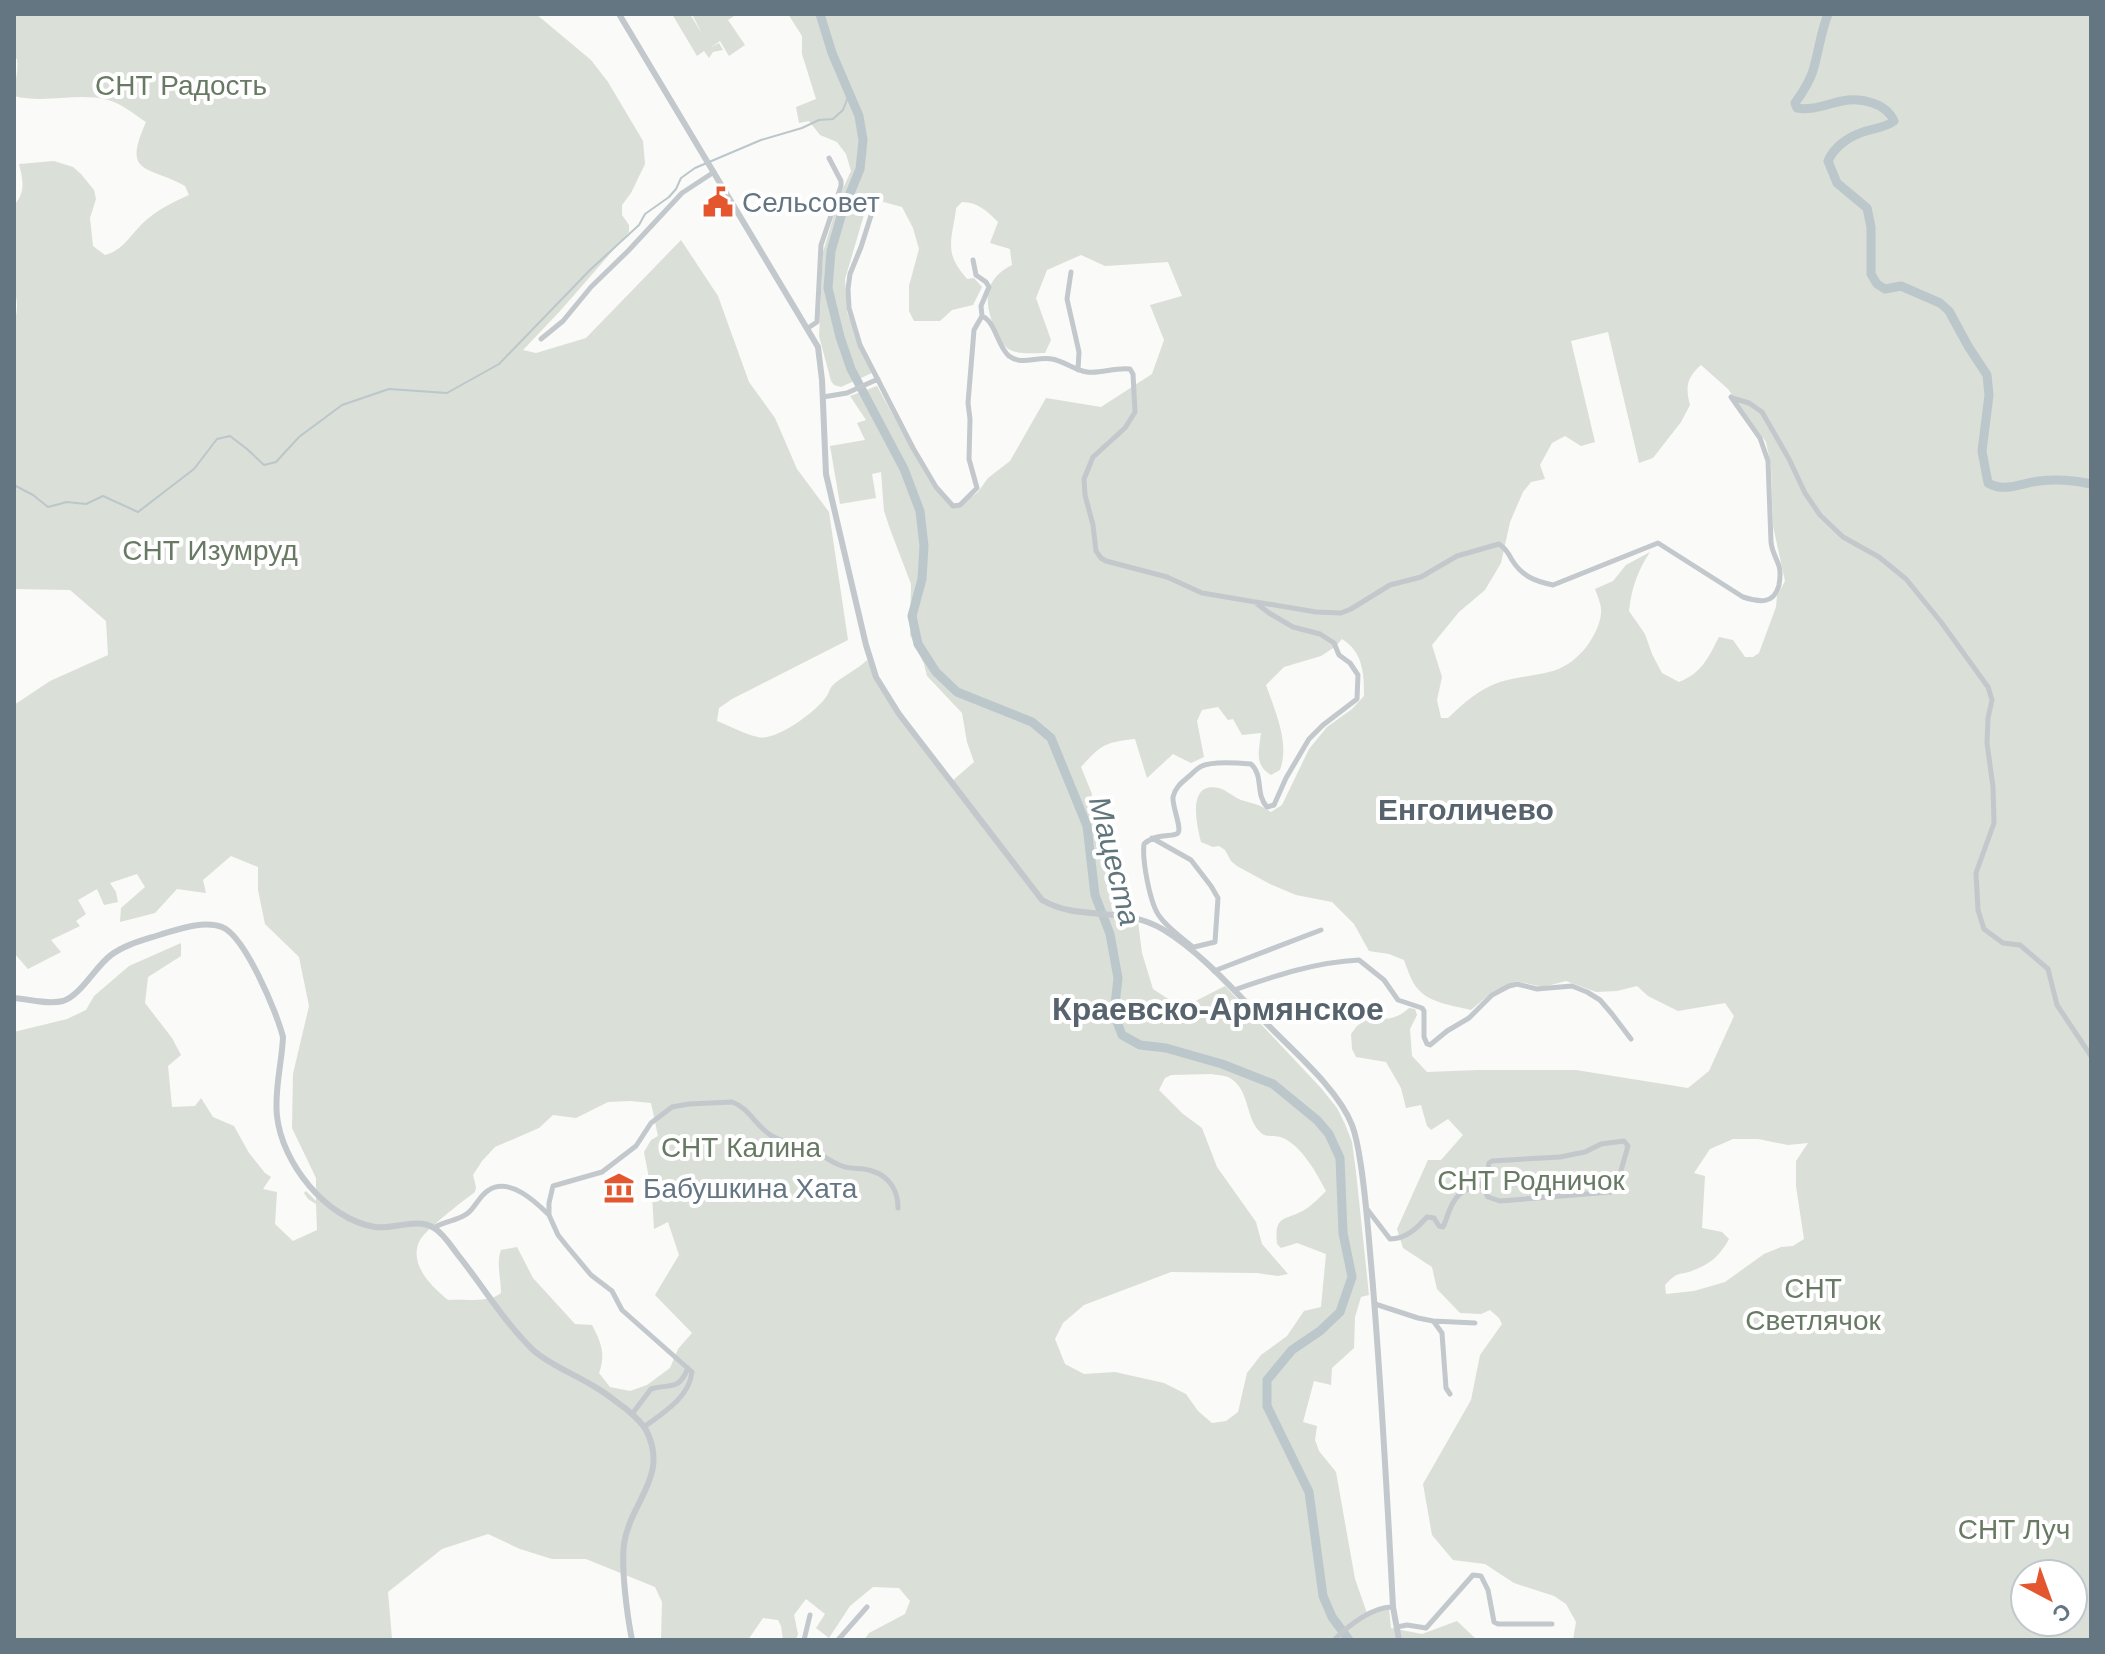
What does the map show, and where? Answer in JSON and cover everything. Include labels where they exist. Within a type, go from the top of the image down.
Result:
[{"type":"street","points":[[619,14],[818,347],[826,474],[866,645],[876,677],[899,714],[1037,895],[1053,906],[1143,919],[1191,948],[1215,942],[1218,898],[1211,886],[1191,860],[1152,838]]},
{"type":"street","points":[[808,328],[817,322],[821,245],[841,186],[829,158]]},
{"type":"street","points":[[541,339],[563,321],[591,287],[682,193],[713,170]]},
{"type":"street","points":[[874,206],[850,274],[849,308],[860,345],[920,461],[936,487],[953,506],[960,505],[977,491],[969,459],[968,403],[974,330],[982,316],[981,306],[989,287],[976,275],[973,260]]},
{"type":"street","points":[[1071,272],[1067,299],[1079,352],[1078,370]]},
{"type":"street","points":[[982,316],[989,320],[996,337],[1010,356],[1022,361],[1052,359],[1078,370],[1099,372],[1119,367],[1130,369],[1134,377],[1135,412],[1125,428],[1093,457],[1084,479],[1098,555],[1106,561],[1167,577],[1202,593],[1316,612],[1341,613],[1390,585],[1421,577],[1457,556],[1499,544],[1522,574],[1553,585],[1658,543],[1743,597],[1765,602],[1772,599],[1781,575],[1772,553],[1768,461],[1760,438],[1731,397],[1749,403],[1762,412],[1820,515],[1843,537],[1879,557],[1906,579],[1988,687],[1992,700],[1987,743],[1994,823],[1976,873],[1978,910],[1984,929],[2003,943],[2020,945],[2048,969],[2057,1005],[2091,1056]]},
{"type":"street","points":[[823,397],[847,393],[878,379]]},
{"type":"street","points":[[1255,602],[1293,627],[1320,634],[1334,643],[1339,655],[1350,663],[1358,675],[1357,699],[1309,739],[1274,805],[1267,807],[1263,803],[1258,773],[1251,764],[1201,766],[1176,789],[1173,806],[1180,827],[1176,835],[1157,835],[1144,844],[1145,870],[1160,917],[1321,1080],[1343,1107],[1356,1136],[1367,1209],[1393,1607],[1399,1640]]},
{"type":"street","points":[[14,998],[64,1001],[107,958],[123,947],[182,928],[220,926],[239,942],[257,972],[280,1025],[283,1037],[276,1113],[283,1145],[296,1169],[327,1203],[346,1216],[383,1227],[420,1224],[434,1228],[532,1349],[594,1386],[632,1414],[644,1427],[652,1450],[652,1478],[627,1531],[623,1553],[632,1640]]},
{"type":"street","points":[[1214,971],[1321,930]]},
{"type":"street","points":[[1233,990],[1279,975],[1359,960],[1384,980],[1398,1000],[1422,1008],[1424,1037],[1430,1045],[1469,1018],[1492,995],[1509,986],[1517,984],[1537,989],[1572,986],[1600,1000],[1631,1039]]},
{"type":"street","points":[[549,1215],[553,1186],[602,1172],[636,1146],[651,1123],[672,1107],[732,1102],[746,1110],[771,1136],[804,1146],[853,1170],[873,1171],[895,1188],[898,1208]]},
{"type":"street","points":[[1367,1209],[1390,1239],[1417,1228],[1427,1217],[1434,1218],[1443,1227],[1458,1196],[1482,1186],[1490,1161],[1560,1157],[1585,1152],[1601,1144],[1624,1141],[1628,1146],[1616,1188],[1611,1192],[1500,1201],[1488,1197],[1482,1186]]},
{"type":"street","points":[[434,1228],[463,1216],[486,1192],[502,1185],[541,1207],[591,1275],[612,1291],[622,1310],[688,1367],[692,1376],[684,1393],[644,1427]]},
{"type":"street","points":[[541,1207],[549,1203]]},
{"type":"street","points":[[1375,1304],[1433,1321],[1475,1323]]},
{"type":"street","points":[[1433,1321],[1442,1333],[1446,1388],[1450,1394]]},
{"type":"street","points":[[632,1414],[651,1389],[680,1383],[688,1367]]},
{"type":"street","points":[[1396,1627],[1426,1628],[1473,1575],[1481,1576],[1488,1590],[1494,1622],[1552,1624]]},
{"type":"street","points":[[838,1640],[867,1607]]},
{"type":"street","points":[[1336,1638],[1372,1611],[1393,1607]]},
{"type":"street","points":[[804,1640],[810,1615]]},
{"type":"green space","points":[[14,14],[536,14],[591,60],[608,82],[643,141],[645,164],[622,205],[622,215],[629,225],[629,232],[523,350],[536,353],[586,338],[681,240],[718,296],[749,382],[775,418],[797,469],[829,512],[848,640],[732,699],[719,708],[717,721],[758,737],[775,735],[805,717],[821,703],[835,683],[867,660],[885,695],[951,782],[974,762],[962,713],[927,676],[910,635],[911,584],[884,511],[881,472],[872,474],[876,498],[840,504],[830,446],[865,440],[857,423],[866,420],[850,396],[877,386],[928,478],[951,506],[961,505],[1010,461],[1046,398],[1101,407],[1152,374],[1164,340],[1150,305],[1182,296],[1168,262],[1105,266],[1081,255],[1047,270],[1036,298],[1051,340],[1045,353],[1015,352],[1007,348],[996,331],[988,303],[988,294],[995,278],[1012,265],[1010,249],[990,243],[998,222],[994,218],[978,205],[962,202],[956,208],[952,255],[967,279],[974,278],[982,287],[973,305],[952,310],[940,321],[914,321],[909,311],[909,286],[919,249],[913,228],[902,207],[869,198],[845,279],[847,312],[872,373],[841,387],[834,385],[819,336],[823,252],[840,195],[851,171],[846,154],[837,142],[820,135],[809,121],[799,123],[796,107],[816,99],[802,54],[802,36],[788,14],[2091,14],[2091,1640],[1573,1640],[1576,1622],[1566,1604],[1554,1596],[1514,1583],[1485,1564],[1453,1560],[1432,1535],[1423,1484],[1471,1400],[1480,1355],[1502,1324],[1490,1310],[1481,1314],[1460,1313],[1437,1289],[1432,1267],[1403,1248],[1397,1229],[1428,1160],[1441,1160],[1463,1135],[1448,1119],[1431,1130],[1421,1105],[1406,1108],[1401,1088],[1386,1062],[1356,1057],[1351,1034],[1369,1017],[1390,1018],[1409,1008],[1415,1009],[1417,1015],[1410,1029],[1412,1056],[1427,1072],[1576,1070],[1688,1088],[1709,1071],[1734,1016],[1725,1003],[1678,1011],[1648,996],[1637,986],[1596,992],[1566,981],[1543,987],[1516,981],[1492,992],[1471,1010],[1440,1002],[1419,990],[1404,960],[1369,951],[1354,924],[1332,902],[1296,895],[1270,884],[1237,866],[1219,846],[1201,842],[1196,806],[1202,791],[1219,788],[1271,812],[1282,805],[1309,749],[1327,727],[1364,696],[1363,671],[1358,657],[1342,639],[1321,656],[1284,667],[1266,685],[1280,727],[1283,749],[1280,770],[1271,775],[1260,762],[1261,733],[1242,735],[1233,719],[1228,720],[1218,707],[1202,710],[1197,721],[1204,757],[1191,763],[1173,754],[1147,778],[1135,739],[1104,746],[1081,767],[1092,794],[1090,813],[1101,856],[1111,868],[1115,894],[1137,914],[1142,953],[1153,989],[1182,1008],[1225,986],[1321,1088],[1345,1124],[1352,1142],[1369,1295],[1361,1297],[1355,1317],[1354,1348],[1332,1368],[1331,1385],[1314,1381],[1303,1422],[1317,1426],[1315,1440],[1319,1451],[1336,1472],[1355,1579],[1367,1613],[1389,1608],[1391,1628],[1422,1634],[1457,1621],[1477,1640],[864,1640],[869,1633],[905,1614],[910,1601],[899,1588],[873,1587],[850,1606],[829,1638],[816,1628],[825,1614],[806,1599],[794,1615],[798,1634],[796,1640],[783,1640],[778,1620],[763,1618],[748,1640],[661,1640],[662,1602],[655,1587],[586,1559],[552,1559],[488,1534],[442,1549],[388,1592],[392,1639],[405,1640],[14,1640],[14,1032],[67,1019],[86,1010],[94,996],[129,966],[181,943],[181,956],[148,977],[145,1003],[181,1055],[168,1066],[172,1107],[195,1106],[201,1098],[213,1117],[234,1126],[249,1153],[271,1177],[263,1189],[277,1192],[275,1224],[293,1241],[317,1230],[316,1204],[304,1193],[306,1191],[316,1201],[316,1178],[292,1128],[293,1074],[309,1006],[299,957],[265,924],[258,890],[258,867],[231,856],[203,880],[206,893],[177,889],[155,913],[120,922],[121,908],[145,887],[137,874],[110,883],[118,902],[104,905],[97,889],[78,900],[86,914],[76,921],[80,926],[51,940],[61,952],[28,969],[14,953],[14,705],[50,681],[108,655],[106,621],[70,590],[14,589],[14,321],[17,306],[14,291],[14,205],[22,191],[19,164],[54,161],[73,167],[81,174],[94,190],[96,199],[90,218],[93,246],[105,255],[122,246],[154,214],[189,195],[185,186],[142,166],[137,152],[146,122],[123,106],[96,98],[37,99],[14,96],[17,59],[14,58]],"holes":[[[1608,332],[1639,463],[1653,458],[1681,422],[1690,405],[1688,383],[1701,365],[1728,389],[1766,442],[1771,466],[1773,526],[1785,581],[1777,596],[1759,653],[1745,657],[1733,640],[1719,637],[1708,658],[1687,678],[1679,682],[1662,673],[1645,634],[1629,611],[1636,580],[1650,552],[1626,565],[1613,581],[1595,589],[1601,608],[1599,623],[1590,642],[1576,658],[1559,669],[1506,680],[1485,688],[1448,718],[1441,718],[1437,700],[1442,677],[1432,645],[1459,612],[1485,590],[1501,563],[1510,522],[1523,492],[1531,482],[1545,479],[1540,465],[1552,443],[1565,436],[1581,446],[1595,442],[1571,341]],[[1211,1074],[1230,1078],[1241,1089],[1260,1132],[1283,1138],[1296,1147],[1326,1191],[1306,1209],[1282,1220],[1277,1227],[1277,1244],[1281,1248],[1297,1243],[1326,1254],[1321,1307],[1304,1311],[1287,1336],[1261,1355],[1247,1373],[1238,1412],[1226,1421],[1212,1423],[1198,1411],[1186,1394],[1164,1383],[1115,1372],[1084,1374],[1065,1364],[1055,1339],[1063,1323],[1084,1305],[1171,1272],[1288,1274],[1262,1244],[1256,1222],[1217,1167],[1202,1128],[1159,1090],[1165,1078],[1171,1075]],[[608,1102],[651,1103],[658,1136],[651,1140],[644,1152],[652,1194],[654,1229],[668,1222],[679,1255],[655,1295],[692,1333],[678,1349],[670,1368],[647,1385],[630,1391],[610,1387],[599,1373],[602,1348],[592,1325],[575,1324],[533,1278],[517,1247],[501,1250],[501,1293],[483,1299],[448,1300],[429,1282],[417,1259],[422,1237],[475,1192],[473,1175],[495,1147],[539,1128],[553,1115],[576,1118]],[[1733,1139],[1758,1139],[1788,1145],[1808,1143],[1796,1161],[1796,1186],[1804,1239],[1793,1246],[1764,1254],[1725,1282],[1694,1291],[1666,1294],[1665,1285],[1670,1280],[1711,1261],[1729,1239],[1722,1232],[1702,1228],[1705,1176],[1694,1173],[1710,1149]]]},
{"type":"green space","points":[[672,14],[690,14],[702,34],[692,14],[737,14],[728,20],[745,45],[729,56],[720,41],[710,48],[719,43],[723,50],[713,52],[709,58],[704,51],[697,56]]},
{"type":"waterway","name":"Мацеста","points":[[820,14],[832,53],[859,116],[863,140],[860,169],[831,251],[828,288],[851,369],[904,469],[920,511],[924,546],[922,579],[912,616],[918,644],[936,672],[957,692],[1032,722],[1051,738],[1087,826],[1095,895],[1110,934],[1118,978],[1114,1014],[1122,1035],[1140,1045],[1166,1048],[1222,1064],[1273,1084],[1317,1120],[1329,1134],[1340,1158],[1343,1233],[1352,1277],[1340,1312],[1320,1331],[1292,1350],[1267,1380],[1267,1406],[1309,1492],[1323,1596],[1332,1617],[1349,1640]]},
{"type":"waterway","points":[[1828,14],[1813,72],[1795,103],[1797,108],[1814,108],[1849,100],[1865,101],[1885,110],[1894,121],[1847,140],[1828,161],[1837,183],[1867,208],[1871,227],[1871,274],[1877,284],[1885,289],[1901,286],[1940,303],[1949,311],[1987,375],[1989,395],[1982,451],[1988,483],[2001,487],[2052,480],[2091,484]]},
{"type":"waterway","points":[[14,485],[48,507],[67,502],[86,504],[103,496],[138,512],[194,469],[217,439],[230,436],[264,465],[276,462],[299,437],[342,405],[389,389],[447,393],[499,364],[590,270],[639,225],[645,214],[669,197],[681,178],[695,168],[761,140],[819,120],[833,119],[843,110],[848,97],[843,78]]},
{"type":"place","name":"Сельсовет","points":[[718,202]]},
{"type":"place","name":"Бабушкина Хата","points":[[619,1188]]},
{"type":"district","name":"Енголичево","points":[[1466,809]]},
{"type":"district","name":"Краевско-Армянское","points":[[1218,1009]]},
{"type":"park label","name":"СНТ Радость","points":[[181,85]]},
{"type":"park label","name":"СНТ Изумруд","points":[[210,550]]},
{"type":"park label","name":"СНТ Калина","points":[[741,1147]]},
{"type":"park label","name":"СНТ Родничок","points":[[1531,1180]]},
{"type":"park label","name":"СНТ Светлячок","points":[[1813,1304]]},
{"type":"park label","name":"СНТ Луч","points":[[2014,1529]]}]
